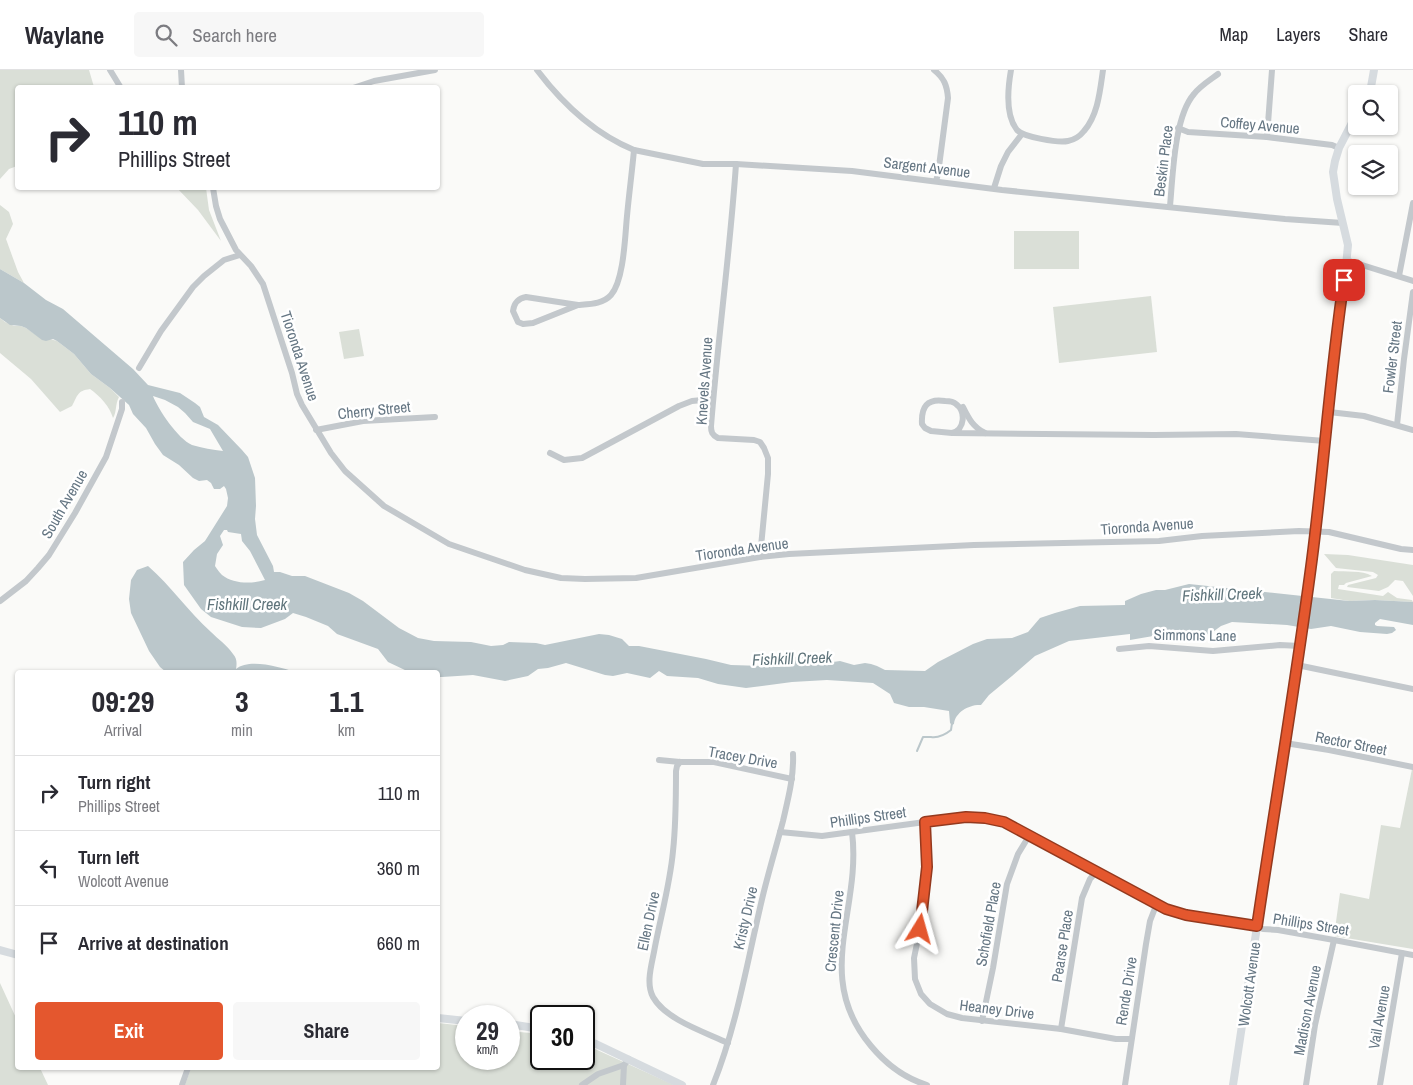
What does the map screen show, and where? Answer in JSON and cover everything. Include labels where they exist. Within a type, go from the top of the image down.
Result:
[{"type":"main road","points":[[1370,85],[1374,70]]},
{"type":"main road","name":"Wolcott Avenue","points":[[1234,1085],[1315,540],[1348,245],[1337,199],[1334,179],[1335,161],[1348,131]]},
{"type":"main road","points":[[0,950],[15,953]]},
{"type":"main road","points":[[440,1018],[455,1020]]},
{"type":"main road","points":[[595,1044],[626,1062],[682,1085]]},
{"type":"street","points":[[110,70],[120,85]]},
{"type":"street","points":[[181,70],[182,85]]},
{"type":"street","points":[[362,85],[374,81],[435,70]]},
{"type":"street","name":"Sargent Avenue","points":[[537,70],[550,88],[592,126],[625,146],[634,150],[703,164],[736,164],[852,171],[1295,220],[1343,223]]},
{"type":"street","points":[[934,70],[942,76],[947,86],[948,98],[936,181]]},
{"type":"street","points":[[1011,70],[1008,91],[1009,110],[1012,122],[1017,130],[1022,134],[1056,141],[1074,139],[1082,134],[1092,120],[1103,70]]},
{"type":"street","points":[[1268,137],[1272,70]]},
{"type":"street","name":"Beskin Place","points":[[1170,206],[1178,128],[1184,109],[1194,94],[1218,74]]},
{"type":"street","name":"Coffey Avenue","points":[[1178,128],[1188,132],[1268,137],[1332,145],[1339,148]]},
{"type":"street","points":[[994,188],[1008,152],[1022,134]]},
{"type":"street","points":[[578,305],[533,323],[524,324],[518,322],[513,311],[516,302],[526,297],[578,305],[595,304],[611,295],[621,270],[624,253],[634,150]]},
{"type":"street","name":"Knevels Avenue","points":[[736,164],[732,226],[715,366],[711,431],[718,438],[760,442],[768,458],[760,557]]},
{"type":"street","points":[[139,368],[161,331],[193,287],[218,264],[240,255],[220,219],[213,190]]},
{"type":"street","points":[[1399,276],[1413,203]]},
{"type":"street","name":"Tioronda Avenue","points":[[240,255],[251,266],[263,284],[297,394],[316,430],[345,470],[384,506],[449,544],[525,570],[562,578],[585,580],[636,578],[760,557],[789,554],[974,545],[1159,541],[1202,536],[1299,531],[1329,532],[1401,549],[1413,550]]},
{"type":"street","points":[[1346,260],[1413,281]]},
{"type":"street","name":"Fowler Street","points":[[1397,425],[1413,292]]},
{"type":"street","points":[[550,453],[564,460],[582,458],[679,406],[713,399]]},
{"type":"street","points":[[989,434],[978,429],[963,408],[956,404],[940,400],[932,401],[924,406],[921,418],[922,424],[925,428],[939,432],[989,434],[1236,434],[1325,441]]},
{"type":"street","name":"South Avenue","points":[[0,601],[17,589],[38,568],[54,546],[106,457],[122,409],[122,402]]},
{"type":"street","points":[[952,433],[957,432],[963,421],[960,409],[956,404]]},
{"type":"street","points":[[1329,412],[1364,416],[1413,430]]},
{"type":"street","name":"Cherry Street","points":[[316,430],[363,421],[435,417]]},
{"type":"street","name":"Simmons Lane","points":[[1119,649],[1149,646],[1213,651],[1301,644]]},
{"type":"street","points":[[1297,665],[1413,689]]},
{"type":"street","name":"Rector Street","points":[[1285,744],[1329,750],[1413,766]]},
{"type":"street","name":"Kristy Drive","points":[[713,1085],[725,1056],[744,983],[792,779],[794,769],[793,754]]},
{"type":"street","name":"Tracey Drive","points":[[659,760],[714,762],[792,779]]},
{"type":"street","name":"Ellen Drive","points":[[680,762],[676,766],[676,822],[673,853],[651,966],[650,987],[652,996],[657,1003],[670,1014],[685,1024],[728,1043]]},
{"type":"street","name":"Phillips Street","points":[[780,832],[822,836],[966,817],[985,818],[1004,822],[1166,909],[1186,915],[1413,955]]},
{"type":"street","name":"Heaney Drive","points":[[925,822],[927,867],[920,929],[914,958],[915,979],[921,994],[930,1004],[947,1014],[982,1021],[1061,1029],[1116,1039],[1131,1039]]},
{"type":"street","name":"Crescent Drive","points":[[852,832],[854,869],[841,964],[842,986],[847,1005],[863,1036],[882,1058],[904,1076],[926,1085]]},
{"type":"street","name":"Schofield Place","points":[[982,1021],[1007,884],[1018,854],[1029,836]]},
{"type":"street","name":"Pearse Place","points":[[1061,1029],[1082,898],[1090,879],[1097,871]]},
{"type":"street","name":"Rende Drive","points":[[1125,1085],[1150,921],[1157,903]]},
{"type":"street","name":"Madison Avenue","points":[[1306,1085],[1315,1025],[1334,940]]},
{"type":"street","name":"Vail Avenue","points":[[1380,1085],[1402,953]]},
{"type":"street","points":[[582,1085],[598,1074],[626,1062]]},
{"type":"street","points":[[622,1085],[626,1062]]},
{"type":"street","points":[[182,1085],[187,1070]]},
{"type":"shaded area","points":[[0,70],[89,70],[93,85],[15,85],[15,167],[9,169],[0,179]]},
{"type":"shaded area","points":[[179,190],[206,190],[209,210],[221,241],[198,210]]},
{"type":"shaded area","points":[[0,205],[9,212],[13,224],[6,239],[24,283],[0,269]]},
{"type":"shaded area","points":[[1014,231],[1079,231],[1079,269],[1014,269]]},
{"type":"shaded area","points":[[1151,296],[1157,352],[1059,363],[1053,307]]},
{"type":"shaded area","points":[[0,318],[14,326],[26,328],[36,335],[57,341],[74,354],[91,374],[119,397],[113,418],[104,402],[90,389],[80,392],[72,406],[60,412],[31,379],[0,353]]},
{"type":"shaded area","points":[[359,329],[364,356],[344,359],[339,332]]},
{"type":"shaded area","points":[[1324,554],[1348,555],[1413,565],[1413,596],[1403,581],[1395,580],[1388,587],[1379,591],[1347,587],[1348,585],[1376,578],[1378,575],[1373,572],[1336,568]]},
{"type":"shaded area","points":[[1334,571],[1358,572],[1372,576],[1339,585],[1338,589],[1383,596],[1388,592],[1397,598],[1412,600],[1413,602],[1349,601],[1331,598],[1331,574]]},
{"type":"shaded area","points":[[1412,769],[1413,949],[1334,936],[1340,893],[1369,899],[1381,825],[1400,828]]},
{"type":"shaded area","points":[[0,983],[15,1016],[15,1070],[41,1070],[48,1085],[0,1085]]},
{"type":"shaded area","points":[[440,1023],[455,1025],[455,1070],[520,1070],[520,1032],[530,1033],[530,1070],[595,1070],[595,1049],[674,1085],[185,1085],[190,1070],[440,1070]]},
{"type":"water","name":"Fishkill Creek","points":[[0,269],[24,283],[46,300],[63,309],[133,369],[148,385],[180,393],[195,403],[200,407],[204,417],[218,425],[242,450],[248,457],[255,478],[257,535],[273,566],[274,572],[292,576],[305,576],[349,593],[399,628],[418,638],[434,641],[471,642],[491,646],[503,645],[509,642],[545,645],[599,634],[622,639],[629,646],[639,646],[731,665],[767,666],[802,655],[816,655],[820,653],[826,654],[833,662],[840,661],[854,665],[865,663],[885,670],[925,671],[973,644],[987,639],[1012,638],[1028,632],[1040,618],[1055,613],[1080,606],[1125,605],[1125,601],[1141,594],[1189,584],[1349,601],[1413,602],[1413,625],[1380,619],[1375,625],[1394,627],[1396,630],[1387,634],[1360,632],[1331,626],[1311,629],[1287,625],[1232,622],[1221,626],[1210,634],[1192,636],[1159,635],[1130,640],[1130,634],[1069,641],[1035,656],[989,695],[981,705],[968,707],[960,712],[952,725],[950,723],[949,711],[909,707],[894,703],[890,694],[873,683],[827,680],[746,688],[718,684],[698,678],[667,676],[659,671],[650,678],[627,673],[613,676],[605,675],[566,663],[538,669],[528,676],[505,681],[473,675],[440,677],[440,670],[405,670],[388,662],[378,649],[337,634],[328,626],[293,613],[285,619],[261,628],[242,627],[211,617],[201,609],[184,585],[183,562],[205,541],[227,506],[228,498],[224,486],[220,489],[214,489],[207,480],[199,481],[193,478],[179,465],[163,455],[146,428],[133,414],[129,405],[91,374],[74,354],[57,341],[53,339],[42,340],[26,328],[10,325],[0,318]],"holes":[[[153,396],[178,407],[193,422],[210,429],[223,451],[192,445],[181,437],[169,423]],[[224,530],[228,532],[241,534],[242,541],[250,551],[265,580],[249,583],[237,582],[226,578],[219,572],[215,566],[217,554],[223,545],[220,536]]]},
{"type":"water","points":[[148,566],[164,582],[231,651],[236,659],[236,669],[249,664],[256,664],[288,670],[164,670],[149,651],[131,613],[129,599],[131,580],[137,570]]},
{"type":"waterway","points":[[917,751],[923,737],[936,737],[944,734],[951,730],[952,723]]},
{"type":"route","points":[[920,929],[927,867],[925,822],[966,817],[1004,822],[1166,909],[1186,915],[1257,926],[1315,540],[1344,280]]}]
